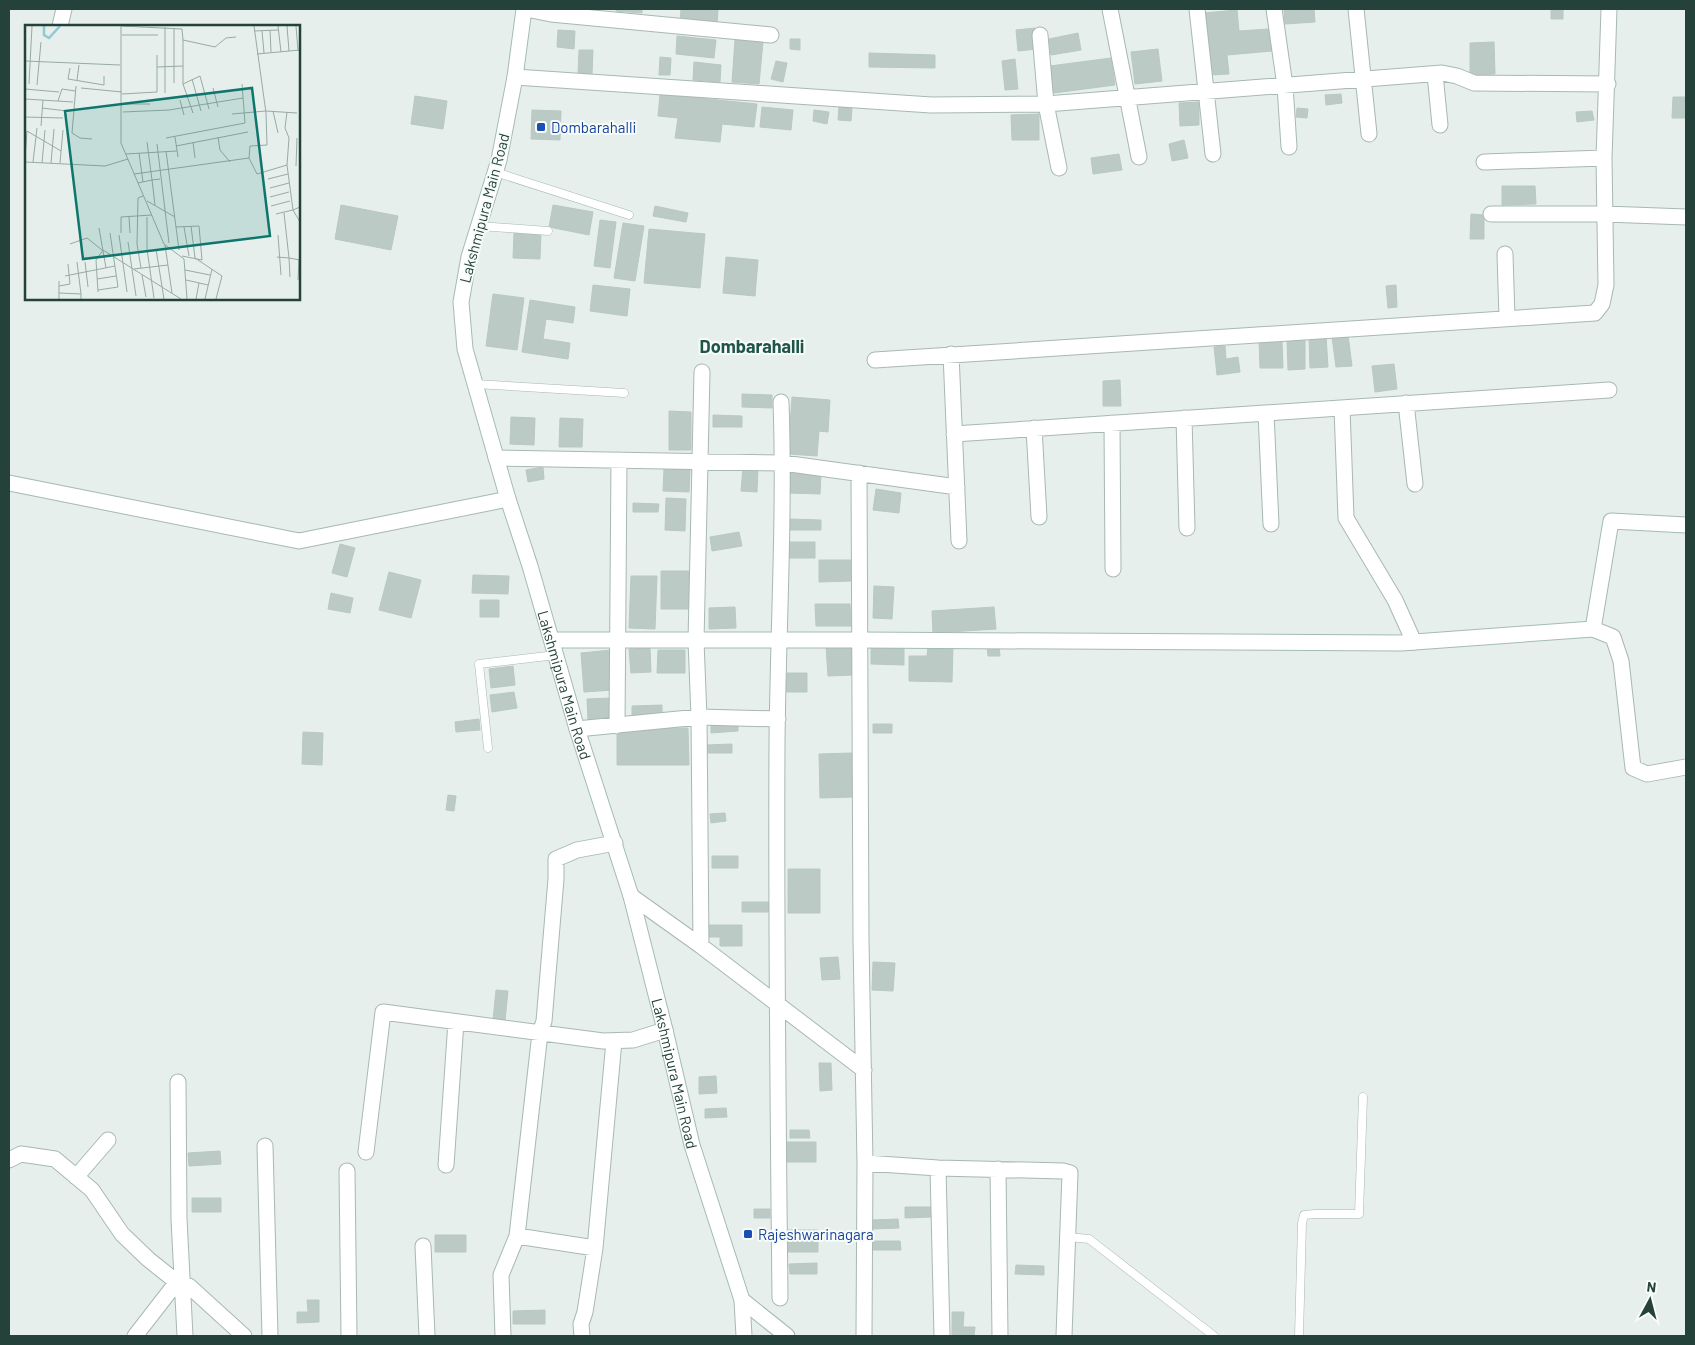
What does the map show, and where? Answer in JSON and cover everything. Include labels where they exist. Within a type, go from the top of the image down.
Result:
[{"type":"street","points":[[60,25],[64,9]]},
{"type":"street","points":[[525,9],[551,14],[770,35]]},
{"type":"street","name":"Lakshmipura Main Road","points":[[525,9],[515,77],[499,160],[468,257],[461,302],[464,349],[577,729],[631,896],[692,1146],[742,1300],[744,1336]]},
{"type":"street","points":[[1110,9],[1139,157]]},
{"type":"street","points":[[1197,9],[1213,154]]},
{"type":"street","points":[[1274,9],[1285,86],[1290,147]]},
{"type":"street","points":[[1356,9],[1369,134]]},
{"type":"street","points":[[875,360],[1595,313],[1602,304],[1606,284],[1604,158],[1608,84],[1609,9]]},
{"type":"street","points":[[1040,35],[1046,104],[1059,168]]},
{"type":"street","points":[[515,77],[931,105],[1046,104],[1435,74],[1457,76],[1474,83],[1608,84]]},
{"type":"street","points":[[1435,74],[1440,125]]},
{"type":"street","points":[[1484,162],[1604,158]]},
{"type":"street","points":[[1491,214],[1605,214],[1686,217]]},
{"type":"street","points":[[1505,254],[1507,318]]},
{"type":"street","points":[[951,354],[959,541]]},
{"type":"street","points":[[701,946],[699,717],[696,641],[702,461],[702,372]]},
{"type":"street","points":[[954,434],[1608,390]]},
{"type":"street","points":[[780,1298],[777,1004],[779,640],[784,463],[781,402]]},
{"type":"street","points":[[1406,403],[1415,484]]},
{"type":"street","points":[[1342,408],[1346,518],[1395,600],[1414,642]]},
{"type":"street","points":[[1266,413],[1271,524]]},
{"type":"street","points":[[1184,418],[1187,528]]},
{"type":"street","points":[[1112,423],[1113,570]]},
{"type":"street","points":[[1034,428],[1039,517]]},
{"type":"street","points":[[496,458],[784,463],[957,487]]},
{"type":"street","points":[[617,726],[619,460]]},
{"type":"street","points":[[859,473],[865,1163],[864,1336]]},
{"type":"street","points":[[9,483],[299,541],[508,499]]},
{"type":"street","points":[[1593,629],[1611,521],[1686,525]]},
{"type":"street","points":[[554,648],[618,641],[1414,642],[1593,629],[1613,637],[1621,661],[1633,768],[1647,774],[1686,767]]},
{"type":"street","points":[[577,729],[699,717],[778,719]]},
{"type":"street","points":[[503,1336],[501,1276],[517,1236],[540,1033],[544,1021],[556,859],[577,850],[614,843]]},
{"type":"street","points":[[631,896],[701,946],[864,1070]]},
{"type":"street","points":[[366,1152],[383,1012],[603,1041],[632,1040],[665,1030]]},
{"type":"street","points":[[446,1165],[456,1022]]},
{"type":"street","points":[[582,1336],[581,1324],[585,1312],[595,1248],[614,1040]]},
{"type":"street","points":[[178,1082],[179,1219],[185,1336]]},
{"type":"street","points":[[76,1177],[108,1140]]},
{"type":"street","points":[[265,1146],[270,1336]]},
{"type":"street","points":[[9,1160],[21,1154],[55,1159],[92,1190],[122,1234],[183,1287]]},
{"type":"street","points":[[865,1163],[938,1168],[1063,1171],[1070,1173],[1064,1336]]},
{"type":"street","points":[[938,1168],[942,1336]]},
{"type":"street","points":[[998,1169],[1000,1336]]},
{"type":"street","points":[[347,1171],[349,1336]]},
{"type":"street","points":[[517,1236],[595,1248]]},
{"type":"street","points":[[424,1246],[426,1336]]},
{"type":"street","points":[[134,1336],[173,1287],[189,1286],[244,1336]]},
{"type":"street","points":[[742,1300],[787,1336]]},
{"type":"lane","points":[[495,172],[629,215]]},
{"type":"lane","points":[[479,226],[548,231]]},
{"type":"lane","points":[[475,384],[624,393]]},
{"type":"lane","points":[[488,748],[479,664],[554,648]]},
{"type":"lane","points":[[1299,1336],[1302,1223],[1304,1215],[1359,1214],[1363,1097]]},
{"type":"lane","points":[[1068,1237],[1089,1239],[1214,1336]]},
{"type":"building","points":[[616,9],[642,9],[642,13],[616,11]]},
{"type":"building","points":[[681,9],[718,9],[717,24],[680,21]]},
{"type":"building","points":[[1284,9],[1314,9],[1315,22],[1285,24]]},
{"type":"building","points":[[1551,9],[1563,9],[1563,19],[1551,19]]},
{"type":"building","points":[[1237,10],[1239,31],[1269,29],[1272,51],[1227,55],[1229,74],[1210,75],[1204,13]]},
{"type":"building","points":[[1035,28],[1037,49],[1018,51],[1016,30]]},
{"type":"building","points":[[558,30],[575,31],[574,49],[557,47]]},
{"type":"building","points":[[1078,33],[1081,50],[1051,55],[1049,39]]},
{"type":"building","points":[[677,36],[716,40],[714,58],[676,54]]},
{"type":"building","points":[[790,39],[800,39],[800,50],[790,49]]},
{"type":"building","points":[[735,40],[763,42],[759,84],[732,82]]},
{"type":"building","points":[[1494,42],[1495,74],[1470,75],[1470,43]]},
{"type":"building","points":[[1158,49],[1162,81],[1135,84],[1131,52]]},
{"type":"building","points":[[579,50],[593,50],[592,74],[578,74]]},
{"type":"building","points":[[869,53],[935,55],[935,68],[869,67]]},
{"type":"building","points":[[660,57],[671,58],[670,75],[659,75]]},
{"type":"building","points":[[1111,58],[1115,85],[1054,93],[1050,66]]},
{"type":"building","points":[[1015,59],[1018,89],[1005,90],[1002,61]]},
{"type":"building","points":[[776,61],[787,63],[783,82],[771,79]]},
{"type":"building","points":[[694,62],[721,65],[720,82],[693,80]]},
{"type":"building","points":[[660,94],[757,104],[754,127],[722,124],[720,142],[675,138],[678,118],[658,116]]},
{"type":"building","points":[[1341,94],[1342,103],[1326,105],[1325,95]]},
{"type":"building","points":[[415,96],[447,101],[443,129],[411,124]]},
{"type":"building","points":[[1673,97],[1686,97],[1686,118],[1672,118]]},
{"type":"building","points":[[1199,102],[1199,125],[1180,126],[1179,103]]},
{"type":"building","points":[[762,107],[793,110],[791,130],[760,127]]},
{"type":"building","points":[[839,107],[852,108],[851,121],[838,120]]},
{"type":"building","points":[[1297,108],[1308,109],[1307,118],[1296,117]]},
{"type":"building","points":[[532,110],[561,111],[560,140],[531,139]]},
{"type":"building","points":[[814,110],[829,112],[827,124],[813,121]]},
{"type":"building","points":[[1592,111],[1594,120],[1577,122],[1576,112]]},
{"type":"building","points":[[1039,114],[1039,140],[1012,140],[1011,115]]},
{"type":"building","points":[[1184,140],[1188,158],[1172,161],[1169,144]]},
{"type":"building","points":[[1119,154],[1122,170],[1093,174],[1091,158]]},
{"type":"building","points":[[1502,186],[1535,186],[1536,204],[1502,205]]},
{"type":"building","points":[[341,205],[398,216],[391,250],[335,239]]},
{"type":"building","points":[[553,205],[593,212],[589,235],[549,227]]},
{"type":"building","points":[[655,206],[688,213],[686,222],[653,216]]},
{"type":"building","points":[[1471,214],[1484,215],[1484,239],[1470,239]]},
{"type":"building","points":[[600,220],[616,222],[610,268],[594,266]]},
{"type":"building","points":[[623,223],[644,226],[635,281],[614,278]]},
{"type":"building","points":[[649,229],[705,234],[700,288],[644,283]]},
{"type":"building","points":[[514,233],[541,234],[540,259],[513,258]]},
{"type":"building","points":[[726,257],[758,260],[755,296],[723,293]]},
{"type":"building","points":[[593,285],[630,289],[627,316],[590,311]]},
{"type":"building","points":[[1396,285],[1397,307],[1388,308],[1386,286]]},
{"type":"building","points":[[493,294],[524,298],[517,350],[486,346]]},
{"type":"building","points":[[530,300],[575,307],[573,323],[546,319],[543,339],[570,343],[568,359],[522,352]]},
{"type":"building","points":[[1348,335],[1352,366],[1336,367],[1332,337]]},
{"type":"building","points":[[1326,336],[1328,367],[1310,368],[1309,337]]},
{"type":"building","points":[[1305,338],[1305,369],[1288,370],[1287,339]]},
{"type":"building","points":[[1259,341],[1282,341],[1283,368],[1260,368]]},
{"type":"building","points":[[1225,346],[1226,359],[1238,357],[1240,372],[1217,375],[1214,347]]},
{"type":"building","points":[[1394,364],[1397,389],[1375,392],[1372,366]]},
{"type":"building","points":[[1120,380],[1121,406],[1103,406],[1103,381]]},
{"type":"building","points":[[742,394],[772,395],[772,408],[742,407]]},
{"type":"building","points":[[792,397],[830,400],[828,432],[819,431],[817,456],[788,454]]},
{"type":"building","points":[[669,411],[691,412],[691,450],[669,450]]},
{"type":"building","points":[[713,415],[742,416],[742,427],[713,427]]},
{"type":"building","points":[[511,417],[535,418],[534,445],[510,444]]},
{"type":"building","points":[[560,418],[583,419],[582,447],[559,447]]},
{"type":"building","points":[[543,467],[544,479],[528,482],[526,470]]},
{"type":"building","points":[[743,467],[758,468],[757,492],[741,491]]},
{"type":"building","points":[[664,469],[690,470],[689,492],[663,491]]},
{"type":"building","points":[[790,472],[821,473],[820,494],[789,493]]},
{"type":"building","points":[[876,489],[901,493],[899,513],[873,510]]},
{"type":"building","points":[[666,498],[686,499],[685,531],[665,530]]},
{"type":"building","points":[[633,503],[659,504],[658,512],[633,512]]},
{"type":"building","points":[[789,519],[821,520],[821,530],[789,530]]},
{"type":"building","points":[[739,532],[742,546],[712,551],[710,537]]},
{"type":"building","points":[[787,542],[815,542],[815,558],[787,558]]},
{"type":"building","points":[[340,544],[355,548],[347,577],[332,573]]},
{"type":"building","points":[[819,560],[852,560],[853,581],[819,582]]},
{"type":"building","points":[[661,571],[689,571],[689,609],[661,609]]},
{"type":"building","points":[[389,572],[421,580],[411,618],[379,610]]},
{"type":"building","points":[[473,575],[509,576],[508,594],[472,593]]},
{"type":"building","points":[[631,576],[657,576],[655,629],[629,628]]},
{"type":"building","points":[[874,586],[894,587],[892,619],[873,618]]},
{"type":"building","points":[[331,593],[353,598],[350,613],[328,609]]},
{"type":"building","points":[[480,600],[499,600],[499,617],[480,617]]},
{"type":"building","points":[[815,604],[850,604],[851,626],[816,626]]},
{"type":"building","points":[[735,607],[736,628],[709,629],[709,608]]},
{"type":"building","points":[[994,607],[996,629],[933,633],[932,611]]},
{"type":"building","points":[[852,645],[853,675],[828,676],[826,646]]},
{"type":"building","points":[[871,645],[904,646],[904,665],[871,664]]},
{"type":"building","points":[[928,646],[953,646],[952,682],[909,681],[909,656],[927,656]]},
{"type":"building","points":[[999,646],[1000,656],[988,656],[987,647]]},
{"type":"building","points":[[650,648],[651,672],[631,673],[629,649]]},
{"type":"building","points":[[611,650],[614,690],[584,692],[581,653]]},
{"type":"building","points":[[658,650],[685,650],[685,673],[657,673]]},
{"type":"building","points":[[513,666],[515,685],[491,688],[489,669]]},
{"type":"building","points":[[787,673],[807,673],[807,692],[786,692]]},
{"type":"building","points":[[514,692],[517,708],[492,712],[490,695]]},
{"type":"building","points":[[612,698],[613,718],[588,720],[587,699]]},
{"type":"building","points":[[662,705],[662,716],[632,716],[632,706]]},
{"type":"building","points":[[479,719],[480,730],[456,732],[455,722]]},
{"type":"building","points":[[738,722],[738,731],[711,733],[711,723]]},
{"type":"building","points":[[873,724],[892,724],[892,733],[873,733]]},
{"type":"building","points":[[617,728],[688,728],[689,765],[617,765]]},
{"type":"building","points":[[303,732],[323,733],[322,765],[302,764]]},
{"type":"building","points":[[732,744],[732,753],[708,753],[707,745]]},
{"type":"building","points":[[852,753],[854,797],[820,798],[819,754]]},
{"type":"building","points":[[448,795],[456,796],[454,811],[446,810]]},
{"type":"building","points":[[725,813],[726,821],[711,823],[710,814]]},
{"type":"building","points":[[712,856],[738,856],[738,868],[712,868]]},
{"type":"building","points":[[788,869],[820,869],[820,913],[788,913]]},
{"type":"building","points":[[742,902],[771,902],[771,912],[742,912]]},
{"type":"building","points":[[709,925],[742,925],[742,946],[720,946],[720,937],[709,937]]},
{"type":"building","points":[[838,957],[840,979],[822,980],[820,958]]},
{"type":"building","points":[[873,962],[895,963],[893,991],[872,990]]},
{"type":"building","points":[[496,990],[508,991],[505,1021],[493,1020]]},
{"type":"building","points":[[819,1063],[831,1063],[832,1090],[820,1091]]},
{"type":"building","points":[[716,1076],[717,1093],[699,1094],[699,1077]]},
{"type":"building","points":[[726,1108],[727,1117],[705,1118],[705,1109]]},
{"type":"building","points":[[790,1130],[809,1130],[810,1138],[790,1138]]},
{"type":"building","points":[[786,1142],[816,1142],[816,1162],[786,1162]]},
{"type":"building","points":[[220,1151],[221,1164],[189,1166],[188,1153]]},
{"type":"building","points":[[192,1198],[221,1198],[221,1212],[192,1212]]},
{"type":"building","points":[[905,1207],[931,1207],[932,1217],[905,1218]]},
{"type":"building","points":[[754,1209],[770,1209],[770,1218],[754,1218]]},
{"type":"building","points":[[898,1219],[899,1228],[872,1229],[872,1220]]},
{"type":"building","points":[[788,1230],[818,1230],[818,1252],[788,1252]]},
{"type":"building","points":[[435,1235],[466,1235],[466,1252],[435,1252]]},
{"type":"building","points":[[872,1241],[900,1241],[901,1250],[872,1250]]},
{"type":"building","points":[[817,1263],[817,1274],[790,1274],[789,1264]]},
{"type":"building","points":[[1016,1265],[1044,1266],[1044,1275],[1015,1274]]},
{"type":"building","points":[[307,1300],[319,1300],[319,1322],[297,1323],[297,1312],[308,1312]]},
{"type":"building","points":[[545,1310],[545,1324],[513,1324],[513,1311]]},
{"type":"building","points":[[952,1312],[964,1312],[963,1327],[975,1327],[974,1336],[952,1336]]},
{"type":"place","name":"Dombarahalli","points":[[541,127]]},
{"type":"place","name":"Rajeshwarinagara","points":[[748,1234]]},
{"type":"district","name":"Dombarahalli","points":[[752,346]]}]
